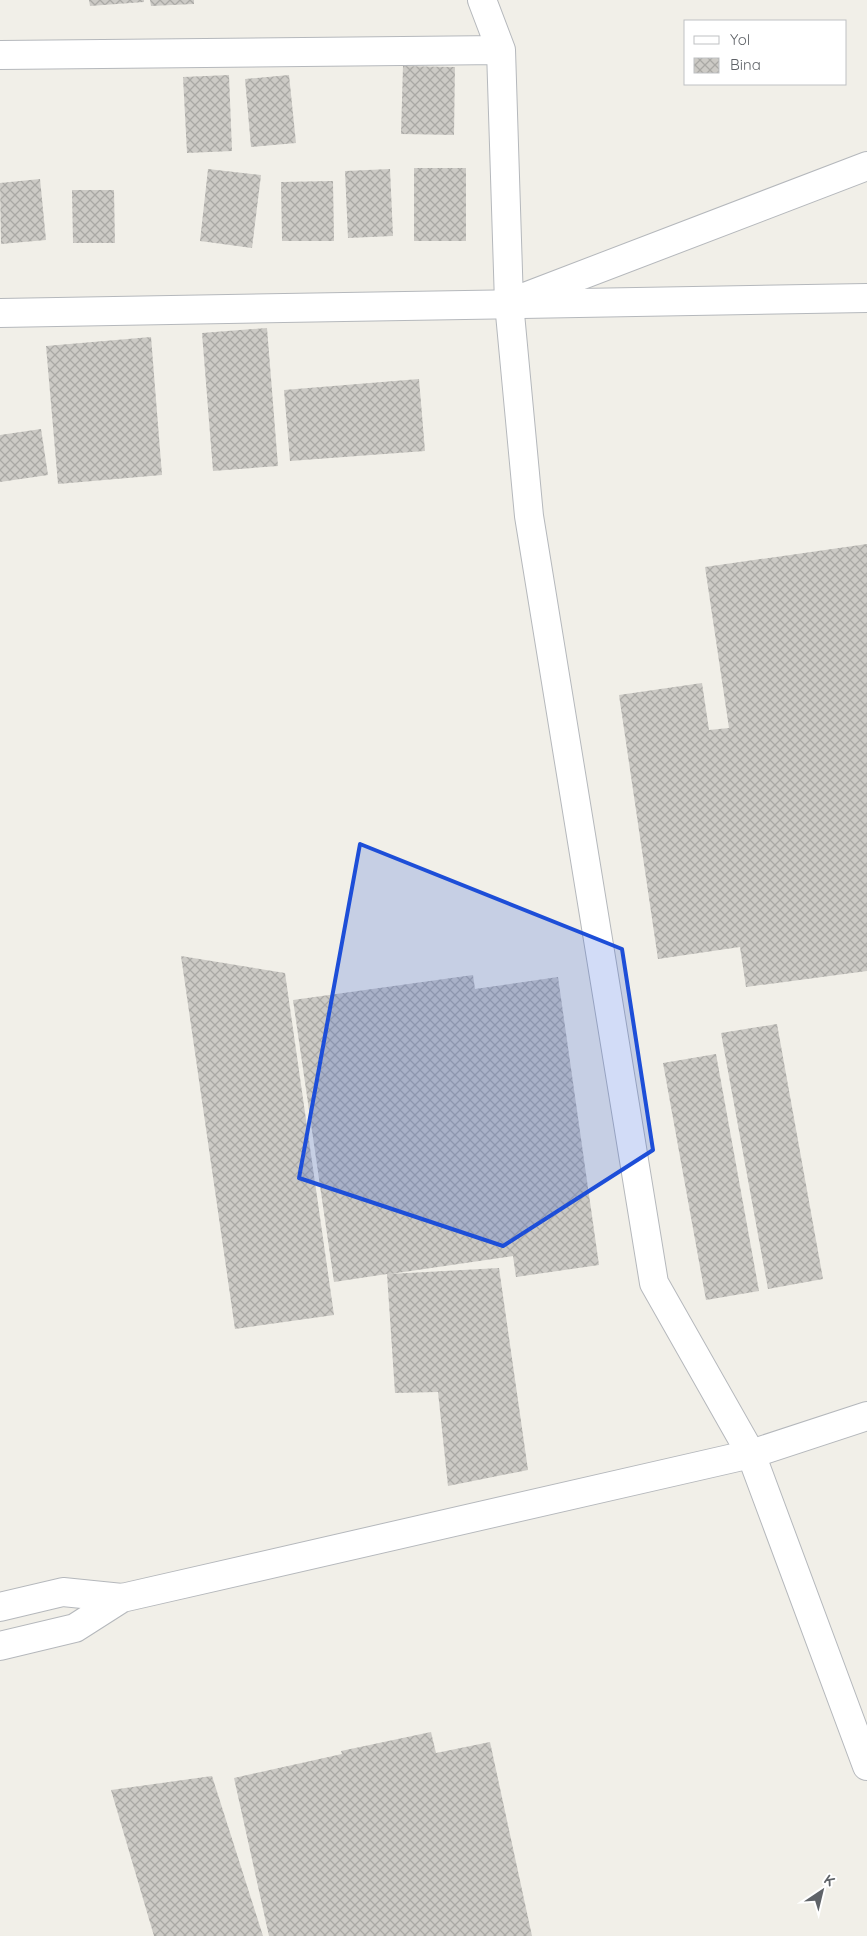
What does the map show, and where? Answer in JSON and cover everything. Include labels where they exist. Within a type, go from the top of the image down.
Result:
[{"type":"street","points":[[482,0],[501,50],[509,303],[529,516],[654,1283],[751,1454],[867,1766]]},
{"type":"street","points":[[0,55],[501,50]]},
{"type":"street","points":[[509,303],[867,166]]},
{"type":"street","points":[[0,313],[867,298]]},
{"type":"street","points":[[0,1607],[63,1592],[122,1598],[751,1454],[867,1416]]},
{"type":"street","points":[[0,1646],[75,1628],[122,1598]]},
{"type":"highlighted area","points":[[360,844],[622,949],[653,1150],[503,1246],[299,1178]]},
{"type":"building","points":[[89,0],[144,0],[144,2],[90,6]]},
{"type":"building","points":[[150,0],[194,0],[194,4],[151,6]]},
{"type":"building","points":[[403,66],[455,67],[454,135],[401,134]]},
{"type":"building","points":[[229,75],[232,151],[187,153],[183,77]]},
{"type":"building","points":[[289,75],[296,143],[251,147],[245,79]]},
{"type":"building","points":[[414,168],[466,168],[466,241],[414,241]]},
{"type":"building","points":[[208,169],[261,175],[252,248],[200,241]]},
{"type":"building","points":[[390,169],[393,236],[348,238],[345,171]]},
{"type":"building","points":[[40,179],[46,240],[1,244],[0,183]]},
{"type":"building","points":[[333,181],[334,241],[282,241],[281,182]]},
{"type":"building","points":[[72,190],[114,190],[115,243],[73,243]]},
{"type":"building","points":[[267,328],[278,466],[213,471],[202,333]]},
{"type":"building","points":[[151,337],[162,475],[58,484],[46,346]]},
{"type":"building","points":[[419,379],[425,451],[290,461],[284,390]]},
{"type":"building","points":[[41,429],[48,475],[0,482],[0,435]]},
{"type":"building","points":[[867,544],[867,971],[746,987],[740,947],[658,959],[619,695],[702,683],[709,730],[729,728],[705,567]]},
{"type":"building","points":[[181,956],[285,973],[334,1315],[235,1329]]},
{"type":"building","points":[[473,975],[475,989],[558,977],[599,1265],[516,1277],[513,1256],[390,1274],[499,1268],[528,1470],[448,1486],[438,1392],[395,1393],[387,1274],[334,1282],[293,1000]]},
{"type":"building","points":[[777,1024],[823,1279],[768,1289],[721,1033]]},
{"type":"building","points":[[716,1054],[759,1291],[706,1300],[663,1063]]},
{"type":"building","points":[[431,1732],[436,1753],[490,1742],[532,1936],[269,1936],[234,1778],[342,1754],[341,1751]]},
{"type":"building","points":[[212,1776],[263,1936],[154,1936],[111,1790]]}]
